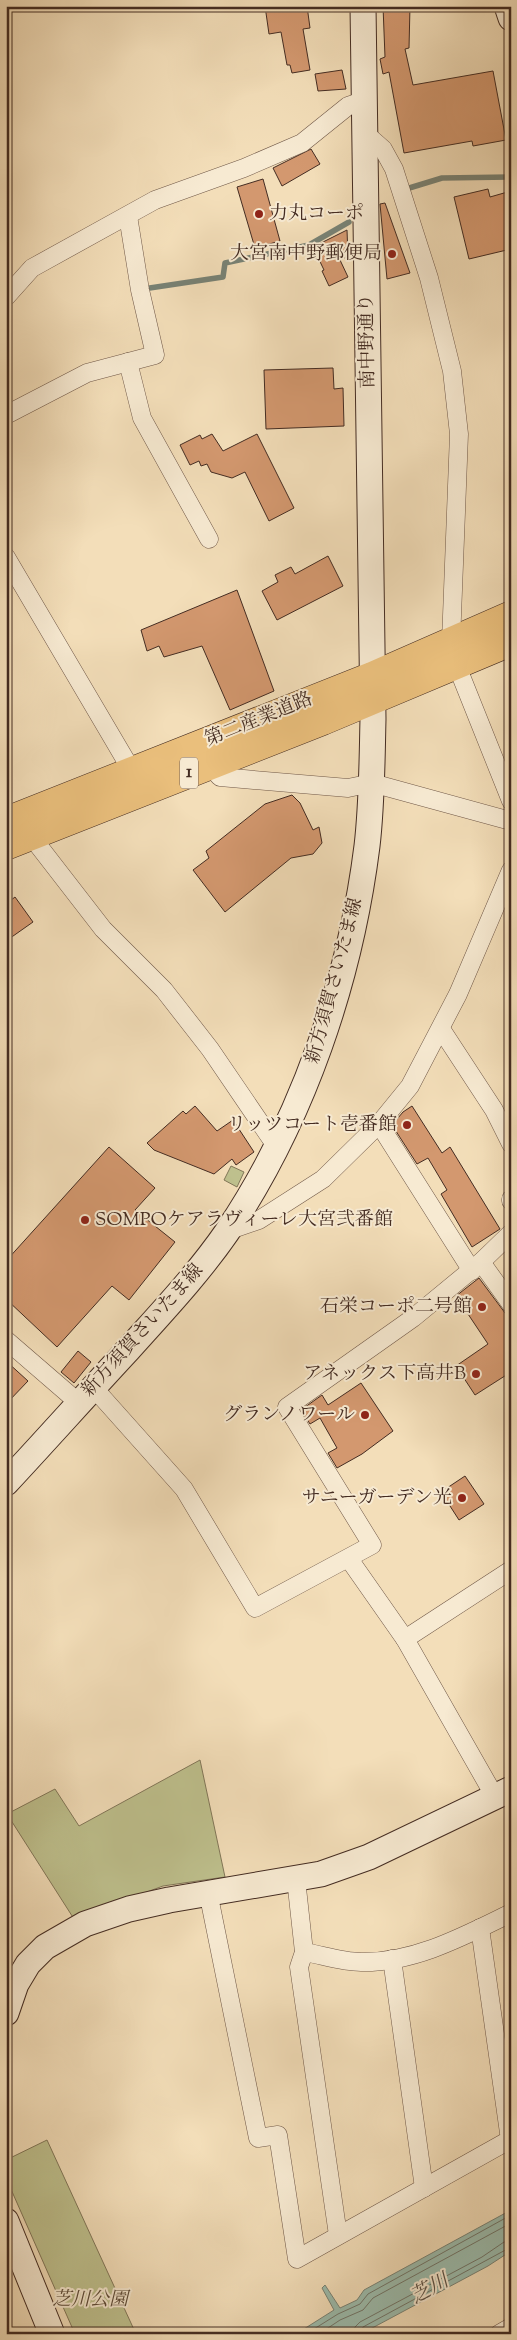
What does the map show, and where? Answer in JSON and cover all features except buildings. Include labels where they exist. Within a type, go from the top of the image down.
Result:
[{"type":"main road","name":"第二産業道路","points":[[454,654],[511,615]]},
{"type":"main road","name":"第二産業道路","points":[[6,846],[209,765],[372,688],[454,654],[511,642]]},
{"type":"main road","name":"第二産業道路","points":[[6,821],[132,770],[372,688]]},
{"type":"street","name":"南中野通り","points":[[363,6],[372,688]]},
{"type":"street","points":[[507,6],[511,18]]},
{"type":"street","points":[[6,297],[32,268],[155,200],[244,168],[302,143],[348,106],[365,100]]},
{"type":"street","points":[[366,134],[383,149],[394,169],[429,278],[452,372],[459,434],[454,654],[511,801]]},
{"type":"street","points":[[6,415],[87,373],[155,355],[140,290],[128,216]]},
{"type":"street","points":[[128,362],[142,418],[209,539]]},
{"type":"street","points":[[6,558],[132,770]]},
{"type":"street","name":"新方須賀さいたま線","points":[[6,1483],[167,1307],[227,1231],[276,1146],[311,1070],[336,992],[356,914],[367,846],[372,783],[372,688]]},
{"type":"street","points":[[209,765],[220,777],[348,788],[372,783],[511,821]]},
{"type":"street","points":[[31,836],[103,929],[164,990],[210,1049],[276,1146]]},
{"type":"street","points":[[227,1231],[259,1220],[323,1179],[379,1124],[410,1086],[441,1029],[511,870]]},
{"type":"street","points":[[441,1029],[494,1110],[511,1144]]},
{"type":"street","points":[[379,1124],[476,1267],[511,1304]]},
{"type":"street","points":[[6,1340],[86,1395],[184,1489],[255,1608],[349,1560],[372,1545],[287,1408],[413,1318],[476,1267],[511,1233]]},
{"type":"street","points":[[6,2013],[16,1984],[28,1964],[45,1947],[85,1924],[129,1909],[208,1892],[321,1874],[369,1857],[503,1793],[405,1638],[349,1560]]},
{"type":"street","points":[[405,1638],[511,1570]]},
{"type":"street","points":[[296,1879],[304,1952],[299,1967],[338,2235]]},
{"type":"street","points":[[208,1892],[258,2138],[278,2135],[297,2259],[510,2139],[480,1928]]},
{"type":"street","points":[[304,1952],[360,1962],[392,1959],[428,1950],[511,1913]]},
{"type":"street","points":[[392,1959],[424,2188]]},
{"type":"street","points":[[6,2221],[52,2334]]},
{"type":"street","points":[[499,2334],[511,2327]]},
{"type":"green space","points":[[231,1166],[244,1172],[237,1187],[224,1180]]},
{"type":"green space","points":[[200,1760],[225,1877],[163,1886],[74,1919],[7,1814],[55,1789],[79,1826]]},
{"type":"green space","name":"芝川公園","points":[[47,2140],[136,2334],[75,2334],[6,2178],[6,2160]]},
{"type":"water","name":"芝川","points":[[511,2210],[511,2251],[488,2266],[361,2334],[296,2334],[334,2310],[322,2288],[325,2285],[340,2308],[357,2300],[364,2290]]},
{"type":"waterway","points":[[406,189],[442,178],[511,177]]},
{"type":"waterway","points":[[143,289],[223,277],[225,263],[309,245],[349,222]]},
{"type":"place","name":"力丸コーポ","points":[[259,214]]},
{"type":"place","name":"大宮南中野郵便局","points":[[392,254]]},
{"type":"place","name":"リッツコート壱番館","points":[[407,1125]]},
{"type":"place","name":"SOMPOケアラヴィーレ大宮弐番館","points":[[85,1220]]},
{"type":"place","name":"石栄コーポ二号館","points":[[482,1307]]},
{"type":"place","name":"アネックス下高井B","points":[[476,1374]]},
{"type":"place","name":"グランノワール","points":[[365,1415]]},
{"type":"place","name":"サニーガーデン光","points":[[462,1498]]}]
